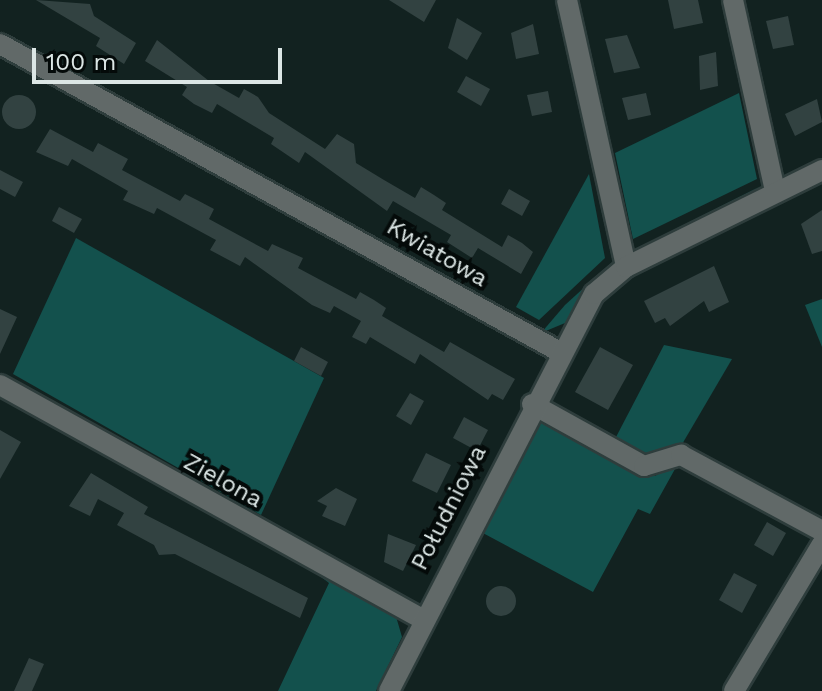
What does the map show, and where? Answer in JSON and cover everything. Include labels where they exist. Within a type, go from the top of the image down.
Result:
[{"type":"street","points":[[567,0],[626,267]]},
{"type":"street","points":[[733,0],[775,191]]},
{"type":"street","name":"Kwiatowa","points":[[0,44],[560,352]]},
{"type":"street","points":[[560,352],[594,294],[626,267],[822,170]]},
{"type":"street","name":"Południowa","points":[[389,691],[560,352]]},
{"type":"street","name":"Zielona","points":[[0,385],[423,619]]},
{"type":"street","points":[[532,404],[644,466],[681,455],[822,531]]},
{"type":"street","points":[[734,691],[822,544]]},
{"type":"shaded area","points":[[739,93],[757,179],[633,239],[615,153]]},
{"type":"shaded area","points":[[589,174],[605,258],[539,320],[516,307]]},
{"type":"shaded area","points":[[761,186],[690,226],[636,249]]},
{"type":"shaded area","points":[[76,238],[324,378],[261,515],[13,374]]},
{"type":"shaded area","points":[[610,264],[565,323],[541,333],[565,305]]},
{"type":"shaded area","points":[[822,299],[822,347],[805,305]]},
{"type":"shaded area","points":[[664,345],[732,359],[681,446],[645,455],[615,439]]},
{"type":"shaded area","points":[[540,416],[655,476],[680,460],[650,514],[638,509],[593,592],[481,532]]},
{"type":"shaded area","points":[[303,563],[395,613],[402,637],[376,691],[278,691],[329,583]]},
{"type":"building","points":[[36,0],[90,4],[94,16],[136,43],[124,64],[96,46],[100,38]]},
{"type":"building","points":[[389,0],[436,0],[424,22]]},
{"type":"building","points":[[668,0],[698,0],[703,23],[674,29]]},
{"type":"building","points":[[788,16],[794,45],[773,49],[766,21]]},
{"type":"building","points":[[457,18],[482,33],[467,60],[448,48]]},
{"type":"building","points":[[533,24],[539,54],[516,59],[511,33]]},
{"type":"building","points":[[627,35],[640,68],[614,73],[605,39]]},
{"type":"building","points":[[157,40],[209,81],[239,98],[244,89],[258,97],[269,113],[325,149],[337,134],[354,144],[356,163],[384,180],[415,198],[421,187],[446,203],[442,210],[502,247],[508,235],[522,243],[533,252],[521,274],[478,248],[472,258],[447,242],[451,235],[393,201],[387,211],[305,152],[299,163],[271,144],[274,138],[217,104],[212,113],[194,104],[182,95],[187,87],[145,61]]},
{"type":"building","points":[[716,52],[718,86],[700,90],[699,56]]},
{"type":"building","points":[[466,76],[490,89],[481,106],[457,92]]},
{"type":"building","points":[[548,91],[552,112],[532,116],[527,95]]},
{"type":"building","points":[[646,93],[651,115],[628,120],[622,98]]},
{"type":"building","points":[[19,95],[31,100],[36,112],[31,124],[19,129],[7,124],[2,112],[7,100]]},
{"type":"building","points":[[817,99],[822,122],[795,136],[785,114]]},
{"type":"building","points":[[50,129],[93,152],[98,143],[128,159],[122,170],[180,201],[185,194],[214,209],[209,219],[268,251],[272,244],[303,258],[298,268],[356,299],[360,292],[374,300],[386,308],[382,316],[444,352],[450,342],[515,379],[503,400],[492,394],[488,400],[420,354],[415,364],[370,337],[366,344],[352,337],[361,321],[334,306],[330,313],[312,305],[245,257],[240,266],[210,250],[216,240],[157,208],[154,214],[123,200],[128,191],[72,159],[68,166],[36,152]]},
{"type":"building","points":[[0,170],[23,182],[15,197],[0,189]]},
{"type":"building","points":[[509,189],[530,201],[522,216],[501,204]]},
{"type":"building","points":[[59,207],[82,219],[74,233],[52,221]]},
{"type":"building","points":[[822,210],[822,251],[812,254],[801,224]]},
{"type":"building","points":[[714,266],[729,302],[709,312],[704,301],[670,326],[665,318],[655,323],[644,301]]},
{"type":"building","points":[[0,309],[17,317],[0,354]]},
{"type":"building","points":[[301,347],[328,362],[321,376],[294,361]]},
{"type":"building","points":[[600,347],[633,365],[608,410],[575,392]]},
{"type":"building","points":[[410,393],[424,401],[411,425],[396,416]]},
{"type":"building","points":[[464,417],[488,430],[477,451],[453,438]]},
{"type":"building","points":[[0,430],[21,442],[0,479]]},
{"type":"building","points":[[426,453],[451,465],[437,493],[412,481]]},
{"type":"building","points":[[91,473],[148,507],[144,514],[308,598],[300,618],[175,554],[159,555],[154,545],[117,525],[124,513],[98,499],[90,516],[69,506]]},
{"type":"building","points":[[336,488],[357,499],[345,526],[322,516],[327,506],[317,501]]},
{"type":"building","points":[[767,522],[786,533],[773,556],[754,545]]},
{"type":"building","points":[[388,534],[416,545],[403,571],[384,562]]},
{"type":"building","points":[[734,573],[757,585],[742,613],[719,600]]},
{"type":"building","points":[[501,586],[507,587],[515,595],[515,607],[507,615],[501,616],[495,615],[487,607],[486,601],[487,595],[495,587]]},
{"type":"building","points":[[29,658],[44,664],[32,691],[14,691]]}]
